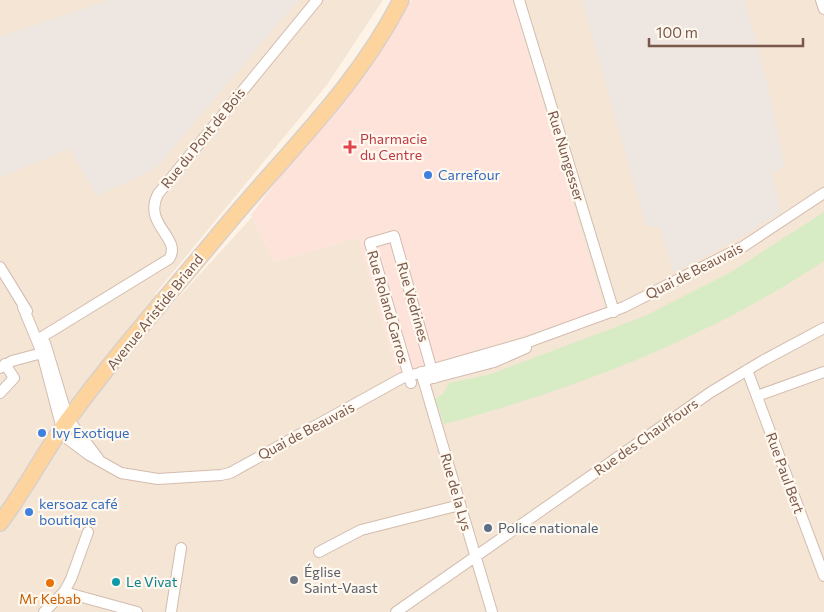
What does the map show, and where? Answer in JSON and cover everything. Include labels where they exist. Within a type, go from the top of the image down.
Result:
[{"type":"main road","name":"Avenue Aristide Briand","points":[[0,523],[65,424],[242,205],[271,164],[354,61],[391,0]]},
{"type":"main road","name":"Avenue Aristide Briand","points":[[242,205],[277,168],[356,73],[375,46],[401,0]]},
{"type":"street","name":"Rue du Pont de Bois","points":[[40,339],[169,259],[172,246],[154,216],[154,206],[158,194],[317,0]]},
{"type":"street","name":"Rue Nungesser","points":[[519,0],[614,312]]},
{"type":"street","points":[[821,0],[824,9]]},
{"type":"street","name":"Quai de Beauvais","points":[[65,424],[103,464],[121,473],[158,479],[214,476],[230,472],[383,390],[410,379],[428,375],[556,333],[614,312],[744,246],[824,193]]},
{"type":"street","name":"Rue Vedrines","points":[[383,239],[394,236],[410,294],[428,375]]},
{"type":"street","name":"Rue Roland Garros","points":[[383,239],[370,243],[410,379]]},
{"type":"street","points":[[0,267],[40,339],[65,424]]},
{"type":"street","name":"Rue des Chauffours","points":[[396,612],[668,422],[748,370],[824,328]]},
{"type":"street","points":[[2,366],[45,352]]},
{"type":"street","points":[[0,393],[17,375],[2,366]]},
{"type":"street","name":"Rue Paul Bert","points":[[748,370],[820,553],[824,576]]},
{"type":"street","points":[[757,396],[824,372]]},
{"type":"street","name":"Rue de la Lys","points":[[428,375],[460,505],[492,612]]},
{"type":"street","points":[[319,552],[361,530],[460,505]]},
{"type":"street","points":[[44,612],[64,592],[71,579],[88,532]]},
{"type":"street","points":[[171,612],[181,548]]},
{"type":"street","points":[[64,592],[137,612]]},
{"type":"shaded area","points":[[0,0],[111,0],[0,37]]},
{"type":"shaded area","points":[[111,0],[298,0],[155,169],[97,196],[70,149],[0,177],[0,37]]},
{"type":"shaded area","points":[[298,0],[383,0],[326,86],[155,294],[169,308],[252,217],[275,262],[358,237],[397,374],[604,310],[512,0],[824,0],[824,612],[0,612],[0,177],[71,148],[155,169]]},
{"type":"shaded area","points":[[412,0],[512,0],[604,310],[397,375],[358,237],[275,262],[251,215]]},
{"type":"shaded area","points":[[582,0],[745,0],[767,82],[785,167],[772,173],[781,212],[741,237],[674,273],[660,227],[646,226]]},
{"type":"green space","points":[[824,212],[824,261],[781,288],[689,337],[641,358],[542,395],[444,424],[435,399],[443,394],[449,383],[491,374],[645,316],[731,272]]},
{"type":"place","name":"Pharmacie du Centre","points":[[350,147]]},
{"type":"place","name":"Carrefour","points":[[428,175]]},
{"type":"place","name":"Ivy Exotique","points":[[42,433]]},
{"type":"place","name":"kersoaz café boutique","points":[[29,512]]},
{"type":"place","name":"Police nationale","points":[[488,528]]},
{"type":"place","name":"Église Saint-Vaast","points":[[294,580]]},
{"type":"place","name":"Le Vivat","points":[[116,582]]},
{"type":"place","name":"Mr Kebab","points":[[50,583]]}]
